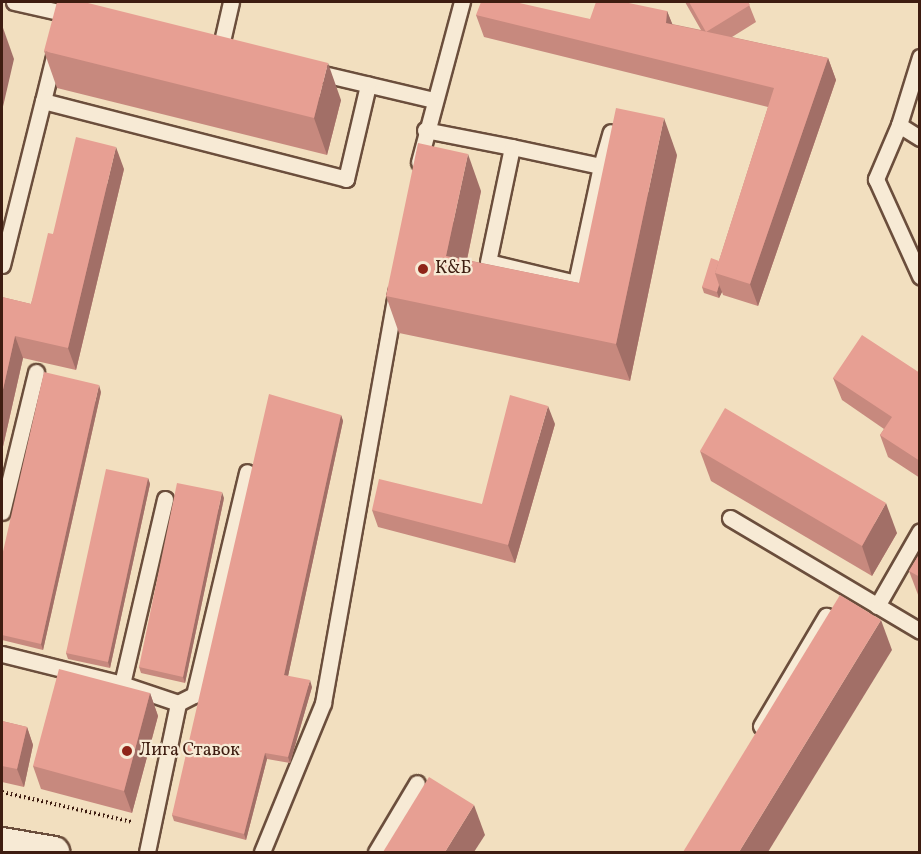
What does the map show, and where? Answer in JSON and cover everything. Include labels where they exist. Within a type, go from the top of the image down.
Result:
[{"type":"street","points":[[2,843],[54,852]]},
{"type":"lane","points":[[14,2],[82,18]]},
{"type":"lane","points":[[220,50],[231,2]]},
{"type":"lane","points":[[416,176],[424,130],[462,2]]},
{"type":"lane","points":[[2,265],[58,35]]},
{"type":"lane","points":[[918,64],[899,125],[876,179],[920,276]]},
{"type":"lane","points":[[300,69],[434,100]]},
{"type":"lane","points":[[43,101],[346,179],[368,85]]},
{"type":"lane","points":[[899,125],[920,138]]},
{"type":"lane","points":[[424,130],[601,166]]},
{"type":"lane","points":[[512,147],[488,262],[576,284],[601,166],[611,132]]},
{"type":"lane","points":[[262,852],[323,703],[398,280]]},
{"type":"lane","points":[[2,512],[36,372]]},
{"type":"lane","points":[[2,654],[122,684],[178,703],[194,695],[247,471]]},
{"type":"lane","points":[[122,684],[165,499]]},
{"type":"lane","points":[[730,518],[920,631]]},
{"type":"lane","points":[[877,606],[920,531]]},
{"type":"lane","points":[[753,740],[826,616]]},
{"type":"lane","points":[[147,852],[178,703]]},
{"type":"lane","points":[[376,852],[417,783]]},
{"type":"path","points":[[2,792],[152,827]]},
{"type":"building","points":[[57,2],[84,2],[328,63],[314,118],[44,51]]},
{"type":"building","points":[[481,2],[515,2],[590,19],[596,2],[624,2],[667,11],[666,23],[828,58],[750,284],[715,273],[774,88],[476,15]]},
{"type":"building","points":[[689,2],[748,2],[750,5],[706,32]]},
{"type":"building","points":[[616,108],[664,118],[616,344],[386,296],[418,143],[468,154],[446,256],[579,283]]},
{"type":"building","points":[[76,137],[116,147],[68,348],[15,336],[2,394],[2,297],[31,304],[48,233],[53,234]]},
{"type":"building","points":[[711,258],[719,261],[715,273],[719,285],[717,292],[702,287]]},
{"type":"building","points":[[862,335],[920,373],[920,461],[880,435],[892,417],[833,378]]},
{"type":"building","points":[[44,372],[99,385],[41,644],[2,635],[2,556]]},
{"type":"building","points":[[269,394],[341,415],[284,675],[310,680],[288,757],[265,753],[244,834],[172,815]]},
{"type":"building","points":[[510,395],[548,406],[508,545],[372,510],[379,479],[482,504]]},
{"type":"building","points":[[725,408],[886,503],[862,546],[700,451]]},
{"type":"building","points":[[106,469],[148,478],[108,662],[66,653]]},
{"type":"building","points":[[177,483],[222,492],[183,677],[139,667]]},
{"type":"building","points":[[920,553],[920,577],[909,571]]},
{"type":"building","points":[[840,595],[881,620],[739,852],[683,852]]},
{"type":"building","points":[[59,669],[150,693],[124,791],[33,766]]},
{"type":"building","points":[[2,721],[27,727],[17,769],[2,766]]},
{"type":"building","points":[[429,777],[474,805],[445,852],[383,852]]},
{"type":"place","name":"К&Б","points":[[423,269]]},
{"type":"place","name":"Лига Ставок","points":[[127,751]]}]
